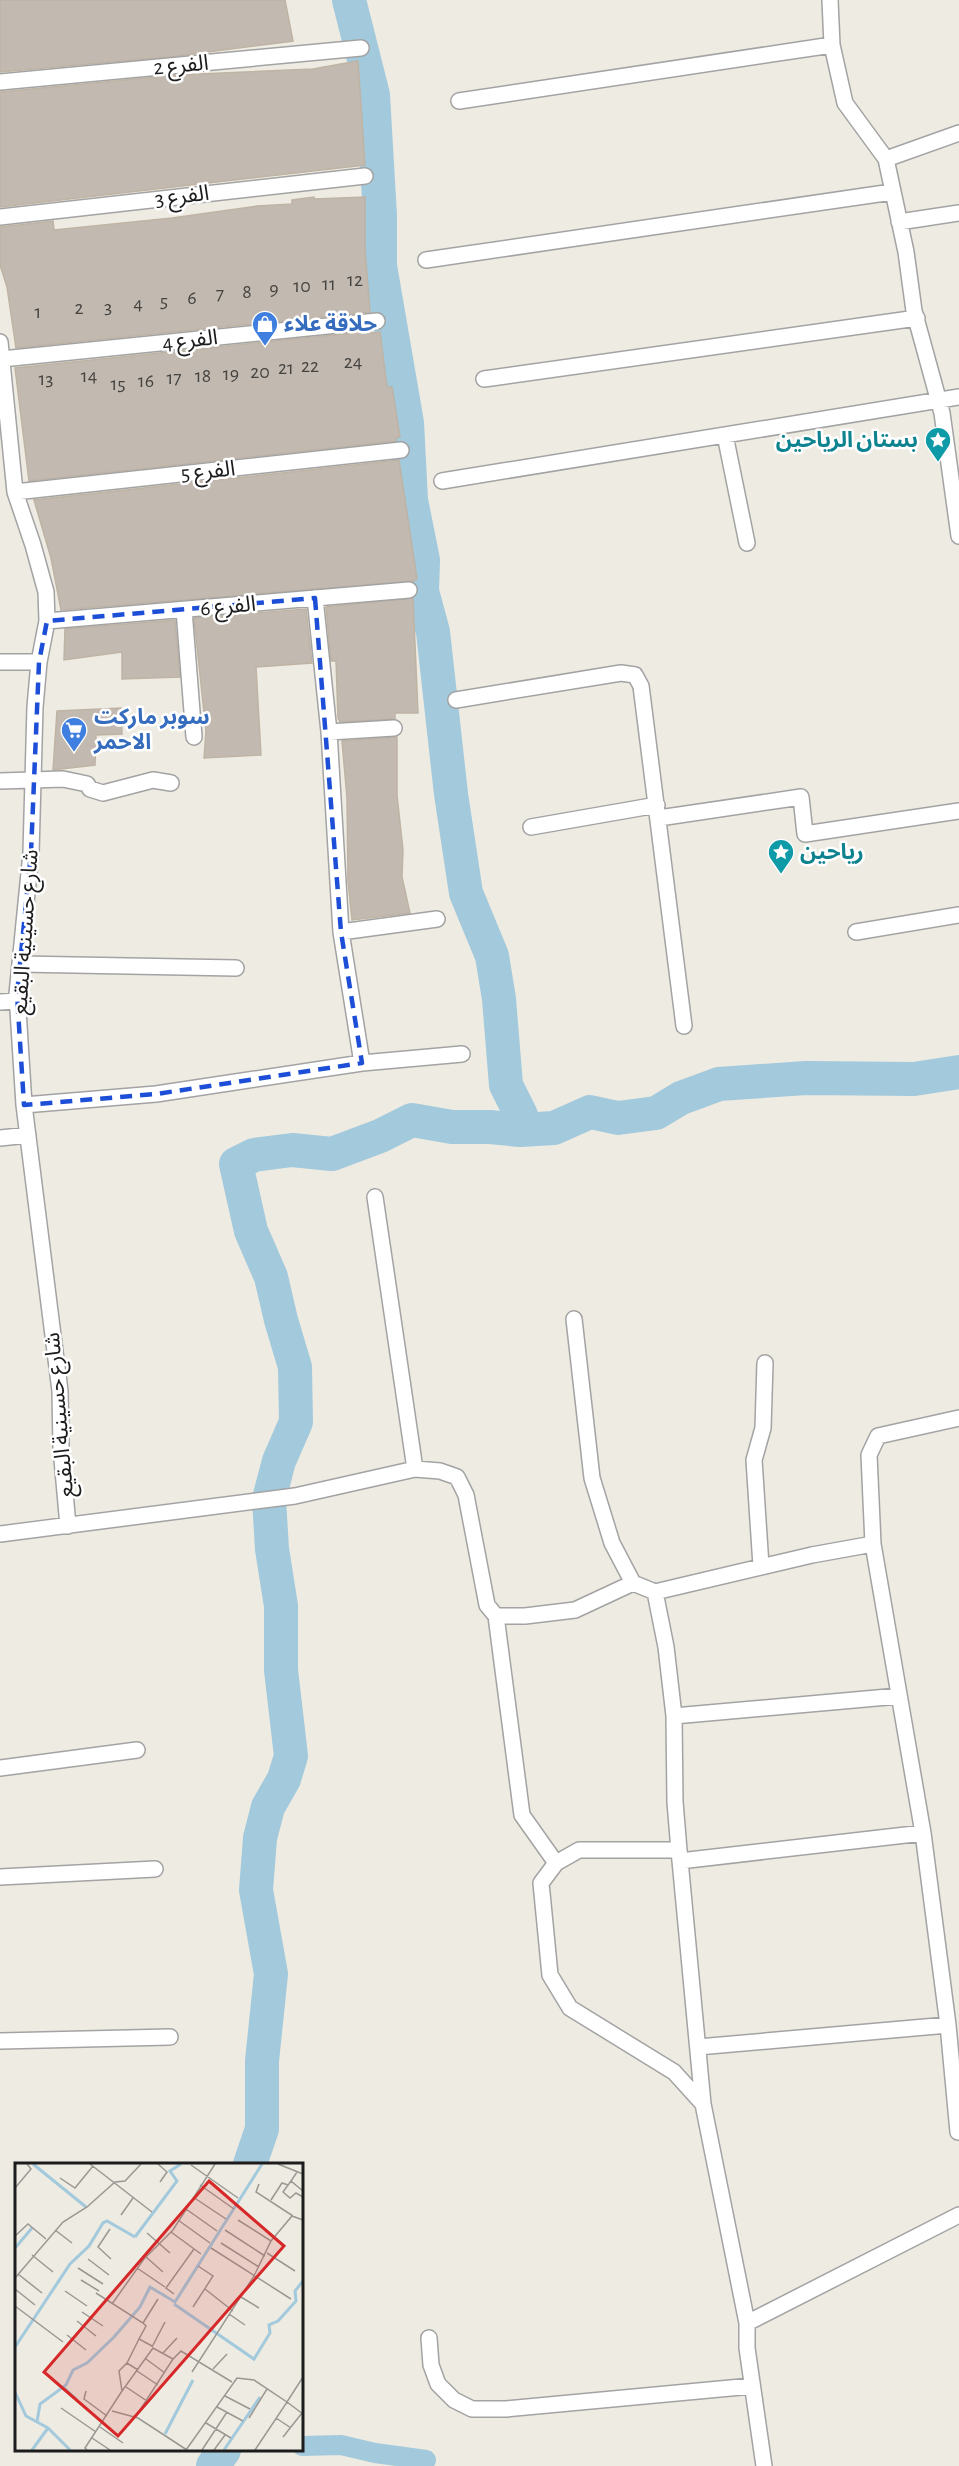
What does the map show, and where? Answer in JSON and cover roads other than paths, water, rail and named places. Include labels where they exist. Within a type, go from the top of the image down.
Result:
[{"type":"street","points":[[830,0],[832,45],[846,103],[886,159],[916,318],[939,400],[959,536]]},
{"type":"street","points":[[459,101],[832,45]]},
{"type":"street","name":"الفرع 2","points":[[0,82],[362,48]]},
{"type":"street","points":[[886,159],[959,133]]},
{"type":"street","name":"الفرع 3","points":[[0,217],[365,176]]},
{"type":"street","points":[[426,260],[892,192]]},
{"type":"street","points":[[899,222],[959,213]]},
{"type":"street","points":[[484,379],[916,318]]},
{"type":"street","name":"الفرع 4","points":[[2,359],[377,321]]},
{"type":"street","name":"شارع حسينية البقيع","points":[[0,342],[15,492],[46,592],[47,621],[39,662],[32,781],[31,853],[17,1001],[27,1135],[60,1390],[61,1448],[68,1526]]},
{"type":"street","points":[[442,481],[959,397]]},
{"type":"street","points":[[725,435],[747,543]]},
{"type":"street","name":"الفرع 5","points":[[15,492],[401,450]]},
{"type":"street","name":"الفرع 6","points":[[47,621],[409,590]]},
{"type":"street","points":[[315,598],[329,732],[341,932],[362,1063]]},
{"type":"street","points":[[184,610],[194,737]]},
{"type":"street","points":[[0,662],[39,662]]},
{"type":"street","points":[[456,700],[621,673],[635,675],[641,686],[684,1026]]},
{"type":"street","points":[[329,732],[394,728]]},
{"type":"street","points":[[0,781],[63,779],[87,784],[90,789],[103,793],[153,780],[171,783]]},
{"type":"street","points":[[531,827],[658,811],[801,797],[805,834],[959,811]]},
{"type":"street","points":[[856,932],[959,915]]},
{"type":"street","points":[[341,932],[436,919]]},
{"type":"street","points":[[20,964],[236,968]]},
{"type":"street","points":[[0,1002],[17,1001]]},
{"type":"street","points":[[24,1105],[156,1094],[362,1063],[462,1054]]},
{"type":"street","points":[[0,1138],[27,1135]]},
{"type":"street","points":[[375,1197],[416,1469]]},
{"type":"street","points":[[574,1319],[592,1478],[612,1543],[633,1583],[655,1592],[761,1566],[873,1544]]},
{"type":"street","points":[[761,1566],[754,1460],[763,1428],[765,1363]]},
{"type":"street","points":[[958,2132],[948,2025],[923,1833],[873,1544],[869,1455],[879,1436],[959,1418]]},
{"type":"street","points":[[0,1534],[295,1496],[416,1469],[440,1471],[457,1477],[466,1495],[487,1605],[496,1616],[522,1815],[556,1863]]},
{"type":"street","points":[[496,1616],[525,1616],[575,1610],[633,1583]]},
{"type":"street","points":[[655,1592],[666,1647],[674,1716],[675,1802],[703,2104],[747,2323],[747,2348],[764,2466]]},
{"type":"street","points":[[674,1716],[899,1696]]},
{"type":"street","points":[[0,1768],[137,1750]]},
{"type":"street","points":[[703,2104],[674,2072],[570,2008],[550,1976],[541,1883],[556,1863],[579,1850],[680,1856],[923,1833]]},
{"type":"street","points":[[0,1877],[155,1869]]},
{"type":"street","points":[[698,2047],[948,2025]]},
{"type":"street","points":[[0,2041],[170,2037]]},
{"type":"street","points":[[747,2323],[959,2215]]},
{"type":"street","points":[[429,2338],[431,2365],[438,2384],[454,2400],[472,2409],[506,2409],[752,2386]]},
{"type":"waterway","points":[[250,2163],[262,2129],[262,2061],[271,1974],[256,1890],[260,1838],[268,1807],[284,1779],[291,1756],[281,1670],[281,1606],[272,1549],[269,1499],[279,1461],[296,1422],[295,1367],[271,1277],[251,1231],[236,1164],[254,1155],[292,1150],[332,1154],[380,1136],[412,1120],[452,1127],[520,1130],[521,1115],[506,1085],[499,999],[492,956],[466,893],[451,794],[433,632],[422,591],[423,560],[411,500],[407,423],[380,266],[380,216],[373,95],[349,0]]},
{"type":"waterway","points":[[520,1130],[554,1128],[590,1112],[618,1118],[656,1113],[681,1098],[719,1084],[806,1078],[914,1079],[959,1072]]},
{"type":"waterway","points":[[303,2446],[341,2445],[375,2453],[426,2460]]},
{"type":"waterway","points":[[213,2466],[223,2451]]},
{"type":"place","name":"حلاقة علاء","points":[[265,347]]},
{"type":"place","name":"بستان الرياحين","points":[[938,463]]},
{"type":"place","name":"سوبر ماركت الاحمر","points":[[74,753]]},
{"type":"place","name":"رياحين","points":[[781,875]]}]
